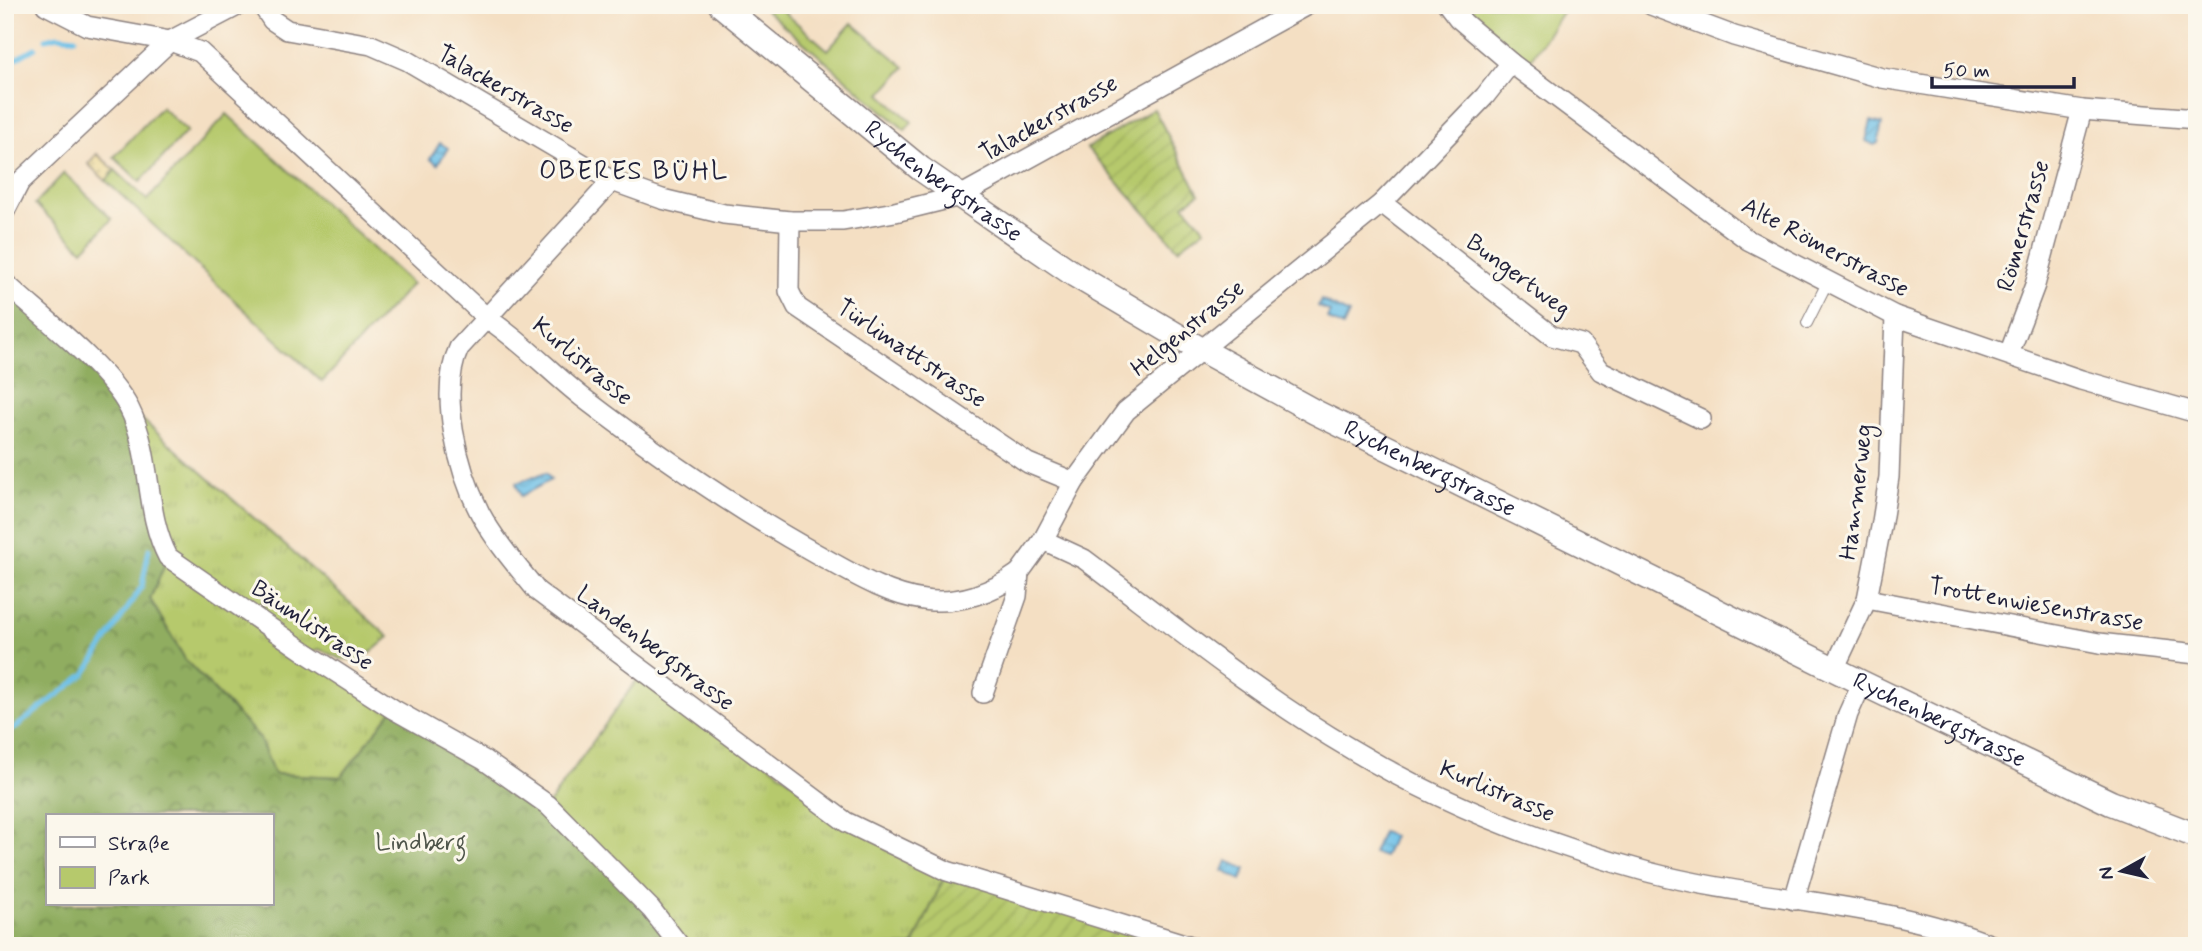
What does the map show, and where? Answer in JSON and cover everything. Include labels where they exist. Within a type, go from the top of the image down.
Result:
[{"type":"street","name":"Kurlistrasse","points":[[46,5],[87,26],[170,41],[200,52],[488,319],[513,336],[579,394],[691,478],[852,573],[895,593],[925,600],[950,600],[1000,586],[1019,573]]},
{"type":"street","points":[[5,211],[20,182],[170,41],[239,5]]},
{"type":"street","name":"Talackerstrasse","points":[[262,5],[272,20],[287,30],[371,45],[408,61],[612,181],[662,199],[724,214],[790,221],[843,221],[960,196],[1307,5]]},
{"type":"street","name":"Rychenbergstrasse","points":[[721,5],[836,102],[960,196],[1075,275],[1200,349],[1315,412],[1835,667],[1862,683],[2111,803],[2197,836]]},
{"type":"street","name":"Alte Römerstrasse","points":[[1448,5],[1458,18],[1511,63],[1748,240],[1895,316],[2081,380],[2197,413]]},
{"type":"street","points":[[1651,5],[1734,36],[1882,78],[2082,110],[2197,118]]},
{"type":"street","name":"Helgenstrasse","points":[[983,693],[1017,596],[1019,573],[1043,540],[1074,482],[1126,411],[1382,203],[1485,96],[1511,63]]},
{"type":"street","name":"Römerstrasse","points":[[2009,354],[2035,285],[2082,110]]},
{"type":"street","name":"Landenbergstrasse","points":[[612,181],[459,348],[452,364],[448,383],[461,461],[480,513],[509,556],[537,591],[846,822],[947,871],[1191,946]]},
{"type":"street","name":"Bungertweg","points":[[1382,203],[1552,336],[1581,344],[1601,371],[1700,419]]},
{"type":"street","name":"Türlimattstrasse","points":[[790,221],[789,291],[797,307],[1028,463],[1074,482]]},
{"type":"street","name":"Bäumlistrasse","points":[[5,283],[101,372],[129,408],[146,460],[157,537],[168,558],[308,654],[393,709],[484,760],[548,805],[651,909],[680,946]]},
{"type":"street","name":"Hammerweg","points":[[1835,667],[1867,599],[1889,477],[1895,316]]},
{"type":"street","name":"Kurlistrasse","points":[[1043,540],[1084,559],[1304,720],[1386,769],[1460,806],[1534,835],[1638,869],[1913,920],[1994,946]]},
{"type":"street","name":"Trottenwiesenstrasse","points":[[1867,599],[2099,643],[2197,654]]},
{"type":"street","points":[[1794,900],[1848,714],[1862,683]]},
{"type":"lane","points":[[1807,323],[1828,281]]},
{"type":"green space","points":[[760,5],[776,5],[828,50],[852,23],[905,67],[881,94],[912,122],[905,130]]},
{"type":"green space","points":[[1464,5],[1557,5],[1563,11],[1529,62]]},
{"type":"green space","points":[[161,107],[187,131],[140,182],[114,157]]},
{"type":"green space","points":[[1154,109],[1199,194],[1184,205],[1205,229],[1178,249],[1087,148]]},
{"type":"green space","points":[[227,114],[412,284],[322,382],[106,181],[115,170],[147,200]]},
{"type":"green space","points":[[64,173],[112,219],[83,250],[35,204]]},
{"type":"green space","name":"Lindberg","points":[[5,283],[129,408],[168,557],[150,599],[186,661],[259,737],[274,774],[341,777],[393,709],[548,805],[680,946],[5,946]]},
{"type":"green space","points":[[129,408],[389,637],[362,660],[341,659],[319,649],[309,654],[393,709],[341,777],[274,774],[259,737],[186,661],[150,599],[168,557]]},
{"type":"green space","points":[[644,670],[846,822],[947,871],[913,946],[680,946],[548,805]]},
{"type":"green space","points":[[947,871],[1191,946],[913,946]]},
{"type":"sand","points":[[97,154],[115,170],[106,181],[88,164]]},
{"type":"water","points":[[1871,121],[1882,124],[1878,143],[1874,145],[1866,141]]},
{"type":"water","points":[[440,143],[448,148],[438,164],[430,159]]},
{"type":"water","points":[[1321,300],[1349,314],[1343,327],[1327,319],[1330,312],[1318,306]]},
{"type":"water","points":[[546,473],[551,480],[521,496],[516,483]]},
{"type":"water","points":[[1382,832],[1393,836],[1384,857],[1373,853]]},
{"type":"water","points":[[1227,861],[1246,869],[1241,880],[1223,871]]},
{"type":"waterway","points":[[46,39],[58,36],[75,38]]},
{"type":"waterway","points":[[7,68],[14,60],[35,48]]},
{"type":"waterway","points":[[8,733],[85,674],[142,586],[149,549]]},
{"type":"district","name":"OBERES BÜHL","points":[[634,172]]}]
